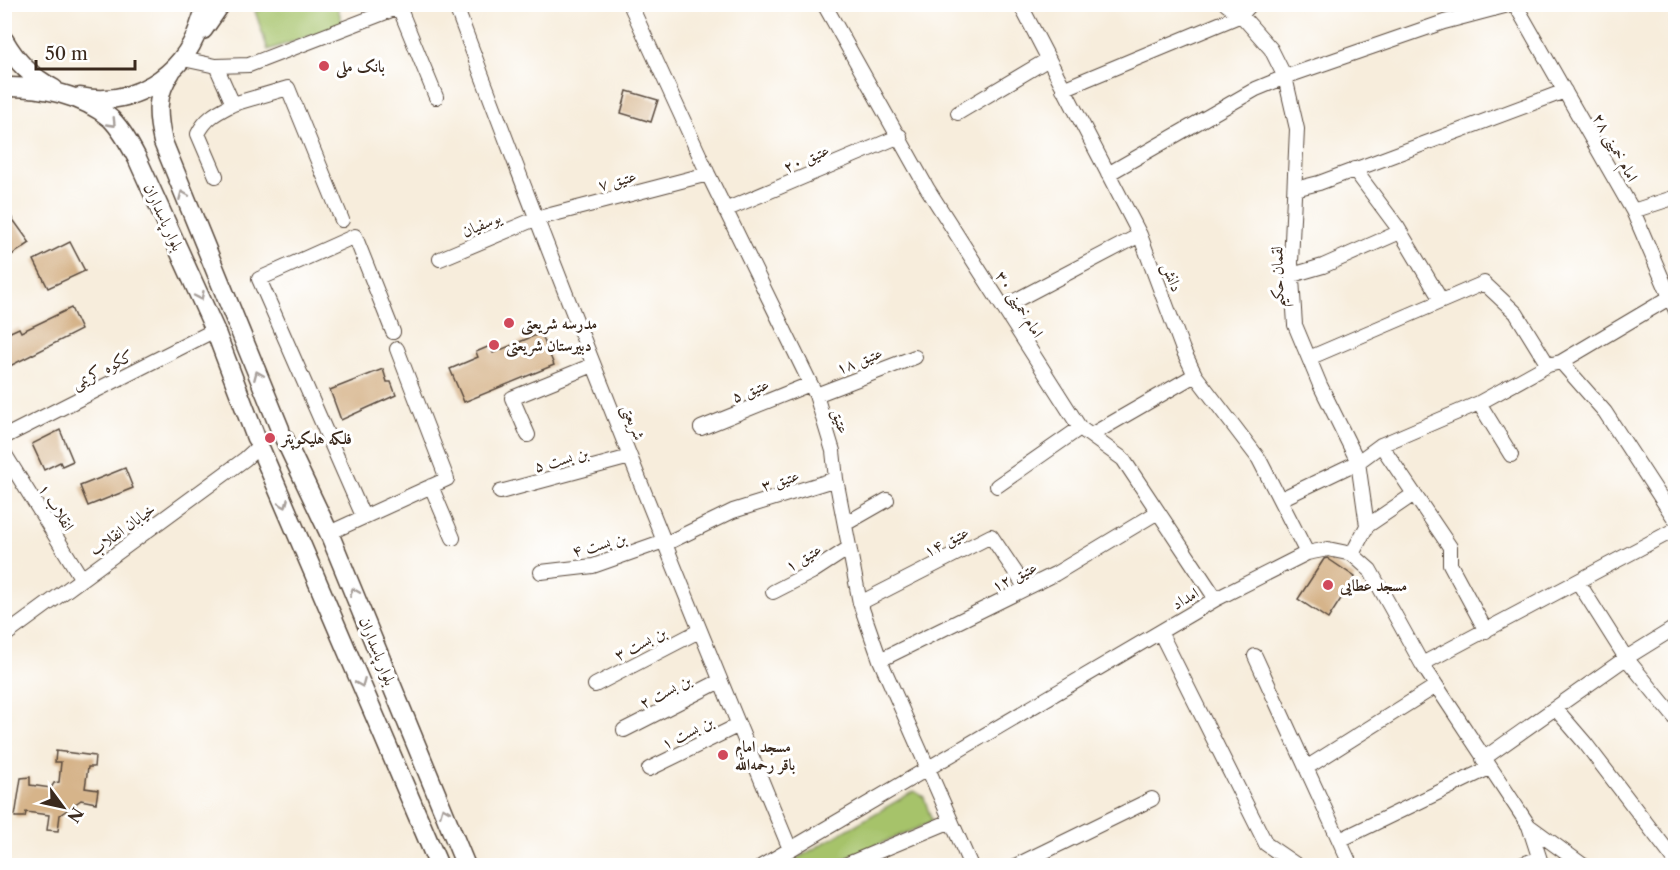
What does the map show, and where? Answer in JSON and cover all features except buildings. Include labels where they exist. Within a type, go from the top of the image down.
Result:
[{"type":"main road","points":[[183,58],[205,4]]},
{"type":"main road","points":[[4,87],[91,100],[120,98],[147,88],[183,58],[221,4]]},
{"type":"main road","points":[[4,40],[14,58],[36,79],[63,94]]},
{"type":"main road","name":"بلوار پاسداران","points":[[183,58],[162,84],[159,100],[160,130],[167,156],[282,434],[329,533],[466,866]]},
{"type":"main road","name":"بلوار پاسداران","points":[[63,94],[111,119],[129,143],[215,330],[258,445],[440,866]]},
{"type":"main road","points":[[258,445],[265,452],[274,452],[282,447],[282,434]]},
{"type":"street","name":"شریعتی","points":[[455,4],[535,219],[699,631],[790,849]]},
{"type":"street","name":"عتیق","points":[[630,4],[725,210],[813,389],[833,451],[836,479],[860,603],[880,660],[971,866]]},
{"type":"street","name":"امام خمینی ۳۰","points":[[824,4],[900,136],[927,188],[1085,432],[1123,459],[1216,599]]},
{"type":"street","name":"دانش","points":[[1020,4],[1047,60],[1140,235],[1183,350],[1195,375],[1259,459],[1307,553]]},
{"type":"street","name":"لقمان حکیم","points":[[1226,4],[1241,15],[1271,49],[1285,77],[1297,129],[1292,275],[1295,325],[1358,462],[1367,526]]},
{"type":"street","points":[[1063,89],[1241,15],[1251,4]]},
{"type":"street","points":[[183,58],[216,66],[249,65],[403,6],[436,97]]},
{"type":"street","points":[[1108,174],[1256,89],[1285,77],[1444,22],[1519,6]]},
{"type":"street","name":"امام خمینی ۲۸","points":[[1519,6],[1633,211],[1672,305]]},
{"type":"street","points":[[958,113],[1047,60]]},
{"type":"street","points":[[216,66],[233,104]]},
{"type":"street","points":[[216,176],[198,134],[206,121],[213,114],[233,104],[288,88],[342,220]]},
{"type":"street","points":[[1295,189],[1319,183],[1565,91]]},
{"type":"street","name":"عتیق ۲۰","points":[[725,210],[900,136]]},
{"type":"street","points":[[1354,169],[1400,232],[1441,300]]},
{"type":"street","name":"عتیق ۷","points":[[535,219],[708,174]]},
{"type":"street","points":[[1633,211],[1676,197]]},
{"type":"street","name":"یوسفیان","points":[[440,259],[535,219]]},
{"type":"street","points":[[1292,275],[1323,266],[1400,232]]},
{"type":"street","points":[[1003,307],[1140,235]]},
{"type":"street","points":[[363,516],[259,279],[355,236],[393,332]]},
{"type":"street","points":[[1309,358],[1484,283],[1516,313],[1555,363],[1605,412],[1676,521]]},
{"type":"street","points":[[1281,499],[1358,462],[1381,445],[1479,403],[1672,305]]},
{"type":"street","name":"ککوه کریمی","points":[[4,437],[215,330]]},
{"type":"street","points":[[329,533],[447,479],[397,349]]},
{"type":"street","name":"عتیق ۱۸","points":[[813,389],[915,357]]},
{"type":"street","points":[[528,435],[512,398],[594,364]]},
{"type":"street","points":[[997,486],[1085,432],[1195,375]]},
{"type":"street","name":"عتیق ۵","points":[[701,428],[813,389]]},
{"type":"street","points":[[1479,403],[1510,455]]},
{"type":"street","name":"خیابان انقلاب","points":[[4,636],[245,459],[258,445]]},
{"type":"street","points":[[1381,445],[1450,547],[1450,564],[1486,630]]},
{"type":"street","name":"انقلاب ۱","points":[[4,453],[82,579]]},
{"type":"street","name":"بن بست ۵","points":[[500,492],[630,457]]},
{"type":"street","name":"عتیق ۳","points":[[664,543],[733,511],[836,479]]},
{"type":"street","points":[[431,486],[453,538]]},
{"type":"street","points":[[1414,494],[1367,526],[1352,554],[1370,570],[1422,664],[1529,826],[1541,862],[1518,866]]},
{"type":"street","points":[[845,524],[887,500]]},
{"type":"street","name":"عتیق ۱۲","points":[[880,660],[1055,574],[1158,512]]},
{"type":"street","points":[[1422,664],[1676,529]]},
{"type":"street","name":"عتیق ۱۴","points":[[860,603],[991,536],[1026,588]]},
{"type":"street","name":"بن بست ۴","points":[[541,572],[593,566],[664,543]]},
{"type":"street","name":"عتیق ۱","points":[[773,592],[812,572],[849,548]]},
{"type":"street","name":"امداد","points":[[762,866],[1216,599],[1307,553],[1328,549],[1352,554]]},
{"type":"street","points":[[1578,582],[1626,658],[1676,719]]},
{"type":"street","points":[[1340,840],[1486,763],[1555,708],[1626,658],[1676,627]]},
{"type":"street","name":"بن بست ۳","points":[[595,685],[699,631]]},
{"type":"street","points":[[1160,632],[1276,866]]},
{"type":"street","points":[[1255,656],[1351,866]]},
{"type":"street","name":"بن بست ۲","points":[[624,730],[720,681]]},
{"type":"street","points":[[1306,768],[1436,686]]},
{"type":"street","points":[[1555,708],[1585,743],[1676,862]]},
{"type":"street","name":"بن بست ۱","points":[[650,769],[739,725]]},
{"type":"street","points":[[1015,866],[1152,799]]},
{"type":"street","points":[[843,866],[951,821]]},
{"type":"street","points":[[1529,826],[1584,866]]},
{"type":"street","points":[[1266,844],[1298,866]]},
{"type":"green space","points":[[277,5],[337,5],[343,25],[268,50],[255,11]]},
{"type":"green space","points":[[914,791],[924,797],[932,822],[829,865],[784,866]]},
{"type":"place","name":"بانک ملی","points":[[324,66]]},
{"type":"place","name":"مدرسه شریعتی","points":[[509,323]]},
{"type":"place","name":"دبیرستان شریعتی","points":[[494,345]]},
{"type":"place","name":"فلکه هلیکوپتر","points":[[270,438]]},
{"type":"place","name":"مسجد عطایی","points":[[1328,585]]},
{"type":"place","name":"مسجد امام باقر رحمه‌الله","points":[[723,755]]}]
